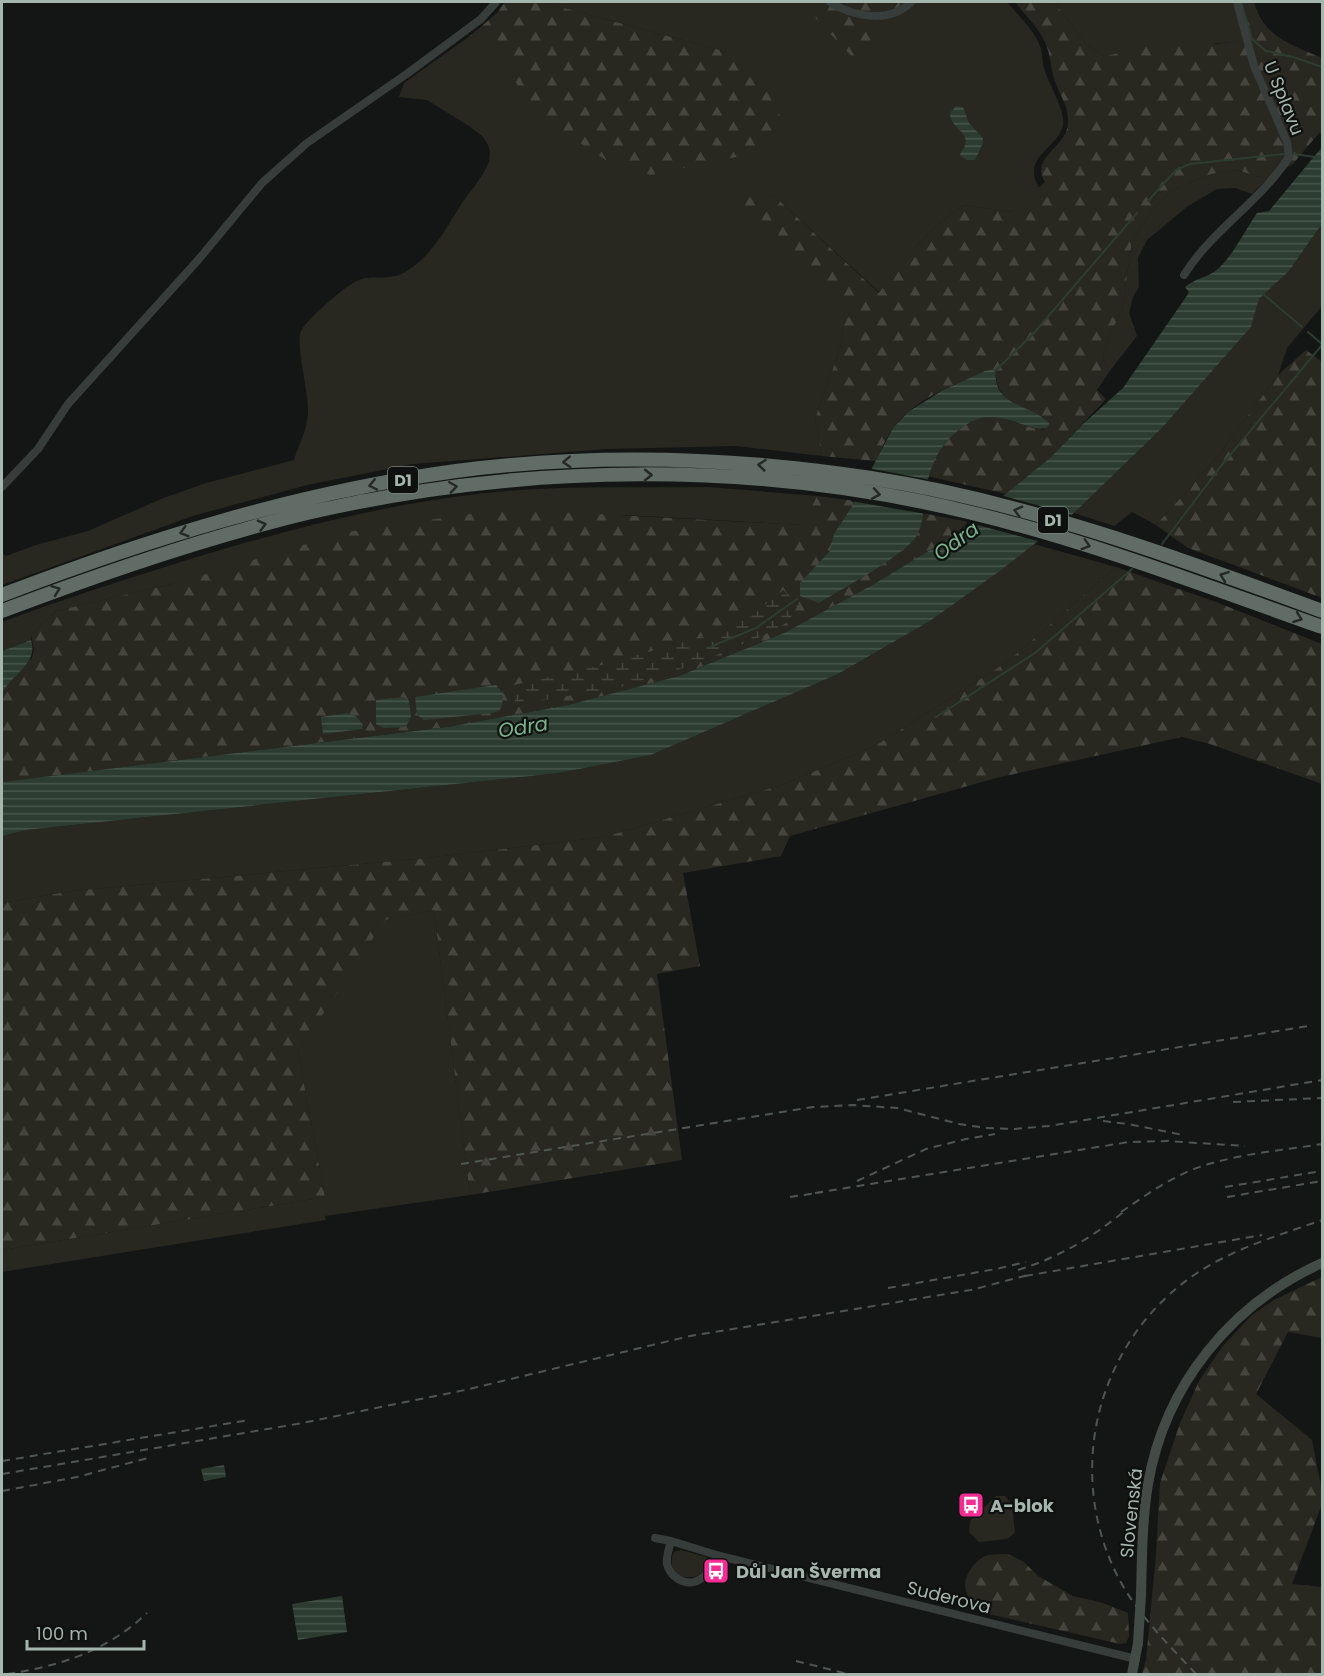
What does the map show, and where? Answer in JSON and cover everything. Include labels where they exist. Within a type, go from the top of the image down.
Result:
[{"type":"highway","name":"D1","points":[[2,595],[55,574],[220,521],[309,498],[456,471],[524,464],[651,460],[735,463],[820,471],[913,486],[1033,514],[1123,540],[1323,611]]},
{"type":"highway","name":"D1","points":[[2,611],[139,561],[309,513],[459,486],[526,479],[651,475],[739,478],[818,486],[970,513],[1052,534],[1179,574],[1323,627]]},
{"type":"street","points":[[2,487],[38,449],[68,404],[199,259],[262,183],[307,143],[400,79],[481,19],[496,2]]},
{"type":"street","points":[[830,2],[839,8],[867,16],[882,16],[893,13],[911,2]]},
{"type":"street","name":"U Splavu","points":[[1184,275],[1207,246],[1242,212],[1289,157],[1287,142],[1254,66],[1237,2]]},
{"type":"street","name":"Slovenská","points":[[1132,1674],[1138,1643],[1148,1485],[1156,1449],[1178,1396],[1208,1349],[1242,1314],[1280,1285],[1323,1263]]},
{"type":"street","name":"Suderova","points":[[655,1539],[671,1541],[720,1556],[1136,1659]]},
{"type":"street","points":[[671,1541],[667,1564],[671,1573],[683,1581],[693,1582],[700,1579],[712,1568],[720,1556]]},
{"type":"green space","points":[[505,2],[542,2],[727,52],[761,77],[782,120],[771,139],[741,156],[651,175],[607,161],[530,109],[497,46],[496,38],[470,36],[497,13]]},
{"type":"green space","points":[[542,2],[838,2],[846,6],[898,8],[904,2],[1007,2],[1037,40],[1046,74],[1062,112],[1063,125],[1060,134],[1042,154],[1034,168],[1039,188],[1012,212],[963,205],[915,247],[880,293],[772,194],[734,199],[861,305],[845,318],[840,349],[815,419],[822,456],[736,446],[607,449],[413,464],[307,485],[193,516],[2,585],[2,553],[6,556],[88,531],[161,499],[206,483],[294,460],[308,418],[300,346],[301,331],[304,326],[337,295],[359,280],[401,274],[425,257],[489,162],[490,151],[482,136],[427,100],[399,97],[404,83],[470,36],[727,52]]},
{"type":"green space","points":[[811,2],[825,2],[843,13],[865,18],[872,32],[873,42],[859,64],[811,13]]},
{"type":"green space","points":[[838,2],[904,2],[897,8],[880,13],[863,11]]},
{"type":"green space","points":[[1015,2],[1054,2],[1088,46],[1105,56],[1170,42],[1216,44],[1249,40],[1239,2],[1254,2],[1264,24],[1272,32],[1289,44],[1322,58],[1322,133],[1319,133],[1293,164],[1267,179],[1236,170],[1211,174],[1171,191],[1152,210],[1132,241],[1122,310],[1106,343],[1103,358],[1109,372],[1097,390],[1106,399],[1050,458],[1006,494],[927,476],[944,445],[962,427],[972,421],[994,417],[1044,430],[1045,419],[1018,407],[1004,396],[997,380],[996,369],[940,391],[915,407],[891,431],[876,461],[822,456],[815,419],[840,349],[845,318],[860,305],[840,300],[798,269],[733,198],[772,194],[879,293],[915,247],[963,205],[1012,212],[1045,182],[1041,174],[1042,166],[1062,139],[1068,123],[1066,107],[1054,79],[1044,41]]},
{"type":"green space","points":[[1054,2],[1234,2],[1244,41],[1130,51],[1105,56],[1088,46]]},
{"type":"green space","points":[[1236,170],[1267,179],[1252,194],[1235,188],[1217,189],[1188,206],[1147,240],[1138,258],[1139,287],[1133,297],[1129,313],[1137,336],[1109,372],[1103,358],[1106,343],[1122,310],[1132,241],[1152,210],[1171,191],[1211,174]]},
{"type":"green space","points":[[1322,224],[1322,306],[1287,348],[1278,375],[1215,460],[1156,525],[1132,512],[1114,526],[1074,513],[1162,428],[1251,327],[1259,299],[1289,271]]},
{"type":"green space","points":[[1306,350],[1321,361],[1322,359],[1322,598],[1188,548],[1156,525],[1215,460],[1278,375]]},
{"type":"green space","points":[[708,487],[817,496],[804,525],[625,515],[176,583],[56,611],[31,635],[31,640],[2,651],[2,622],[165,567],[324,522],[445,498],[514,490]]},
{"type":"green space","points":[[817,496],[872,503],[968,522],[955,535],[874,584],[784,633],[679,676],[568,705],[447,727],[2,782],[2,695],[9,681],[32,658],[34,649],[31,635],[56,611],[176,583],[347,532],[504,509],[803,525]]},
{"type":"green space","points":[[1034,544],[1116,567],[1007,662],[875,746],[782,785],[604,837],[427,858],[72,891],[2,903],[2,836],[26,830],[559,773],[651,755],[838,674],[930,621]]},
{"type":"green space","points":[[1116,567],[1216,602],[1322,644],[1322,784],[1210,744],[1182,737],[996,778],[790,836],[781,856],[683,873],[700,966],[657,974],[682,1160],[470,1195],[434,910],[385,920],[298,1052],[325,1197],[2,1250],[2,903],[72,891],[427,858],[604,837],[782,785],[875,746],[1007,662]]},
{"type":"green space","points":[[783,590],[799,604],[788,622],[760,637],[690,666],[621,687],[515,705],[514,685],[602,665],[698,638],[749,618]]},
{"type":"green space","points":[[434,910],[470,1195],[325,1216],[326,1220],[2,1272],[2,1250],[325,1197],[298,1052],[384,920]]},
{"type":"green space","points":[[1322,1277],[1322,1338],[1288,1332],[1256,1394],[1312,1440],[1322,1492],[1322,1504],[1292,1584],[1322,1587],[1322,1674],[1142,1674],[1146,1660],[1156,1555],[1160,1483],[1180,1423],[1199,1381],[1222,1347],[1252,1315],[1274,1300]]},
{"type":"green space","points":[[996,1496],[1005,1496],[1012,1504],[1015,1533],[1007,1539],[979,1542],[969,1532],[970,1521]]},
{"type":"green space","points":[[681,1550],[709,1559],[706,1568],[700,1574],[692,1577],[678,1574],[673,1569],[672,1561],[674,1552]]},
{"type":"green space","points":[[1008,1554],[1024,1562],[1038,1576],[1073,1596],[1103,1603],[1128,1613],[1129,1636],[1126,1643],[1120,1644],[980,1612],[968,1595],[966,1579],[973,1566],[984,1557]]},
{"type":"water","points":[[956,106],[963,107],[969,123],[983,138],[975,160],[967,160],[960,155],[966,140],[951,118],[950,113]]},
{"type":"water","name":"Odra","points":[[1322,147],[1322,224],[1289,271],[1259,299],[1251,327],[1162,428],[1074,513],[1001,570],[930,621],[838,674],[651,755],[559,773],[26,830],[2,836],[2,782],[447,727],[568,705],[679,676],[784,633],[874,584],[955,535],[1050,458],[1123,388],[1186,297],[1189,292],[1185,287],[1220,267],[1232,253],[1257,213],[1269,211]]},
{"type":"water","points":[[996,369],[996,381],[1006,398],[1041,416],[1049,423],[1048,427],[1034,428],[992,417],[980,418],[969,423],[950,438],[932,466],[921,527],[910,543],[887,562],[819,603],[800,596],[800,583],[830,551],[834,534],[851,508],[893,428],[908,412],[943,390],[985,371]]},
{"type":"water","points":[[31,640],[31,656],[2,695],[2,651]]},
{"type":"water","points":[[496,685],[503,697],[500,710],[492,713],[424,720],[417,715],[415,697]]},
{"type":"water","points":[[403,697],[409,701],[411,716],[406,727],[383,728],[376,724],[376,700]]},
{"type":"water","points":[[347,713],[357,717],[363,725],[362,729],[323,734],[321,717]]},
{"type":"water","points":[[224,1465],[226,1477],[204,1481],[201,1469]]},
{"type":"water","points":[[342,1596],[347,1632],[298,1640],[292,1604]]},
{"type":"pier","points":[[868,468],[930,480],[926,514],[851,501]]},
{"type":"pier","points":[[1000,495],[1075,516],[1042,542],[966,522]]},
{"type":"waterway","points":[[1241,2],[1252,39],[1266,51],[1322,67]]},
{"type":"waterway","points":[[1148,201],[1176,170],[1190,164],[1285,154]]},
{"type":"waterway","points":[[1294,154],[1315,157]]},
{"type":"waterway","points":[[995,371],[1033,334],[1137,213]]},
{"type":"waterway","points":[[1263,294],[1302,327]]},
{"type":"waterway","points":[[1308,332],[1322,344]]},
{"type":"waterway","points":[[1162,544],[1221,466],[1322,345]]},
{"type":"waterway","points":[[936,717],[1035,653],[1132,569]]},
{"type":"waterway","points":[[710,647],[756,628],[797,599]]},
{"type":"railway","points":[[857,1100],[1308,1026]]},
{"type":"railway","points":[[461,1164],[813,1107],[853,1105],[897,1108],[959,1124],[1014,1129],[1049,1126],[1322,1080]]},
{"type":"railway","points":[[1233,1102],[1322,1098]]},
{"type":"railway","points":[[1103,1121],[1183,1135]]},
{"type":"railway","points":[[857,1181],[926,1149],[995,1134]]},
{"type":"railway","points":[[815,1193],[1129,1142],[1167,1141],[1245,1146]]},
{"type":"railway","points":[[1121,1212],[1171,1180],[1205,1165],[1255,1154],[1322,1144]]},
{"type":"railway","points":[[1225,1187],[1322,1171]]},
{"type":"railway","points":[[1227,1197],[1322,1181]]},
{"type":"railway","points":[[790,1197],[823,1192]]},
{"type":"railway","points":[[1018,1270],[1048,1259],[1075,1245],[1102,1229],[1127,1209]]},
{"type":"railway","points":[[1196,1674],[1133,1602],[1117,1575],[1101,1534],[1093,1492],[1093,1450],[1100,1409],[1114,1370],[1135,1333],[1163,1301],[1197,1273],[1227,1256],[1322,1220]]},
{"type":"railway","points":[[1025,1276],[1262,1235]]},
{"type":"railway","points":[[888,1288],[1026,1262]]},
{"type":"railway","points":[[2,1474],[297,1424],[465,1390],[690,1336],[971,1290],[1032,1274]]},
{"type":"railway","points":[[2,1461],[249,1420]]},
{"type":"railway","points":[[2,1491],[77,1477],[148,1458]]},
{"type":"railway","points":[[7,1674],[27,1671],[82,1655],[116,1637],[147,1613]]},
{"type":"railway","points":[[796,1661],[848,1674]]},
{"type":"place","name":"A-blok","points":[[971,1505]]},
{"type":"place","name":"Důl Jan Šverma","points":[[716,1571]]}]
